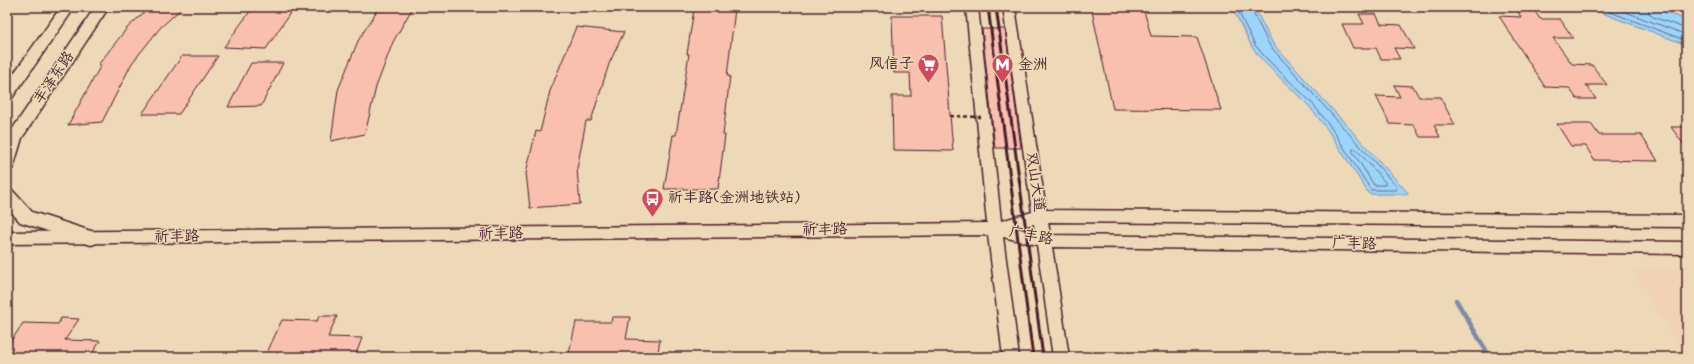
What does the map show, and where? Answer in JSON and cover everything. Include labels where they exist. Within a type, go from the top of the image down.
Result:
[{"type":"main road","name":"丰泽东路","points":[[7,94],[68,7]]},
{"type":"main road","name":"丰泽东路","points":[[7,164],[11,143],[102,7]]},
{"type":"main road","points":[[7,196],[26,217],[91,238]]},
{"type":"street","points":[[972,7],[1011,357]]},
{"type":"street","name":"双山大道","points":[[1009,7],[1061,357]]},
{"type":"street","name":"广丰路","points":[[996,228],[1040,216],[1687,221]]},
{"type":"street","name":"广丰路","points":[[996,228],[1044,241],[1687,248]]},
{"type":"street","name":"祈丰路","points":[[7,238],[996,228]]},
{"type":"path","points":[[950,116],[981,117]]},
{"type":"shaded area","points":[[1632,270],[1687,270],[1687,357]]},
{"type":"water","points":[[1232,7],[1254,7],[1273,44],[1409,194],[1369,194],[1327,129],[1309,106],[1262,60],[1252,47]]},
{"type":"water","points":[[1586,7],[1652,7],[1687,20],[1687,45]]},
{"type":"building","points":[[150,7],[183,7],[160,28],[132,63],[102,122],[68,125],[101,65],[98,65],[127,28]]},
{"type":"building","points":[[253,7],[294,7],[266,49],[224,47]]},
{"type":"building","points":[[379,7],[413,7],[393,42],[376,87],[365,134],[331,141],[338,90],[358,41]]},
{"type":"building","points":[[1091,7],[1143,7],[1151,36],[1197,37],[1221,110],[1113,109]]},
{"type":"building","points":[[1515,7],[1532,7],[1540,19],[1560,19],[1573,38],[1553,38],[1572,64],[1592,65],[1607,85],[1586,85],[1596,99],[1577,99],[1569,88],[1545,87],[1499,16],[1521,17]]},
{"type":"building","points":[[694,9],[735,9],[727,76],[730,76],[723,135],[725,135],[718,189],[664,189],[673,135],[676,135],[689,54],[687,54]]},
{"type":"building","points":[[1359,14],[1376,14],[1381,24],[1401,25],[1414,49],[1394,48],[1400,59],[1381,59],[1376,48],[1353,48],[1342,24],[1364,24]]},
{"type":"building","name":"风信子","points":[[892,16],[942,16],[953,151],[893,150],[892,96],[911,96],[910,73],[894,73]]},
{"type":"building","points":[[576,27],[624,32],[609,64],[591,121],[586,121],[577,169],[580,204],[530,208],[526,173],[536,131],[540,132],[550,91]]},
{"type":"building","points":[[982,29],[1005,29],[1021,148],[995,148]]},
{"type":"building","points":[[182,56],[218,56],[179,114],[142,114]]},
{"type":"building","points":[[251,63],[283,63],[261,106],[228,107]]},
{"type":"building","points":[[1394,85],[1413,86],[1419,97],[1440,97],[1455,125],[1434,125],[1440,137],[1420,137],[1414,125],[1390,124],[1376,96],[1400,97]]},
{"type":"building","points":[[1557,124],[1591,124],[1599,135],[1641,135],[1658,161],[1594,160],[1586,146],[1571,146]]},
{"type":"building","points":[[1671,127],[1687,127],[1687,149]]},
{"type":"building","points":[[319,316],[337,316],[328,337],[362,338],[355,357],[265,357],[282,320],[317,321]]},
{"type":"building","points":[[612,317],[630,317],[626,339],[660,340],[657,357],[568,357],[576,322],[611,322]]},
{"type":"building","points":[[61,318],[79,319],[65,340],[100,341],[90,357],[7,357],[7,347],[23,323],[58,324]]},
{"type":"waterway","points":[[1456,300],[1490,357]]},
{"type":"railway","points":[[988,7],[1033,357]]},
{"type":"railway","points":[[996,7],[1043,357]]},
{"type":"place","name":"风信子","points":[[929,84]]},
{"type":"place","name":"金洲","points":[[1002,84]]},
{"type":"place","name":"祈丰路(金洲地铁站)","points":[[652,218]]}]
